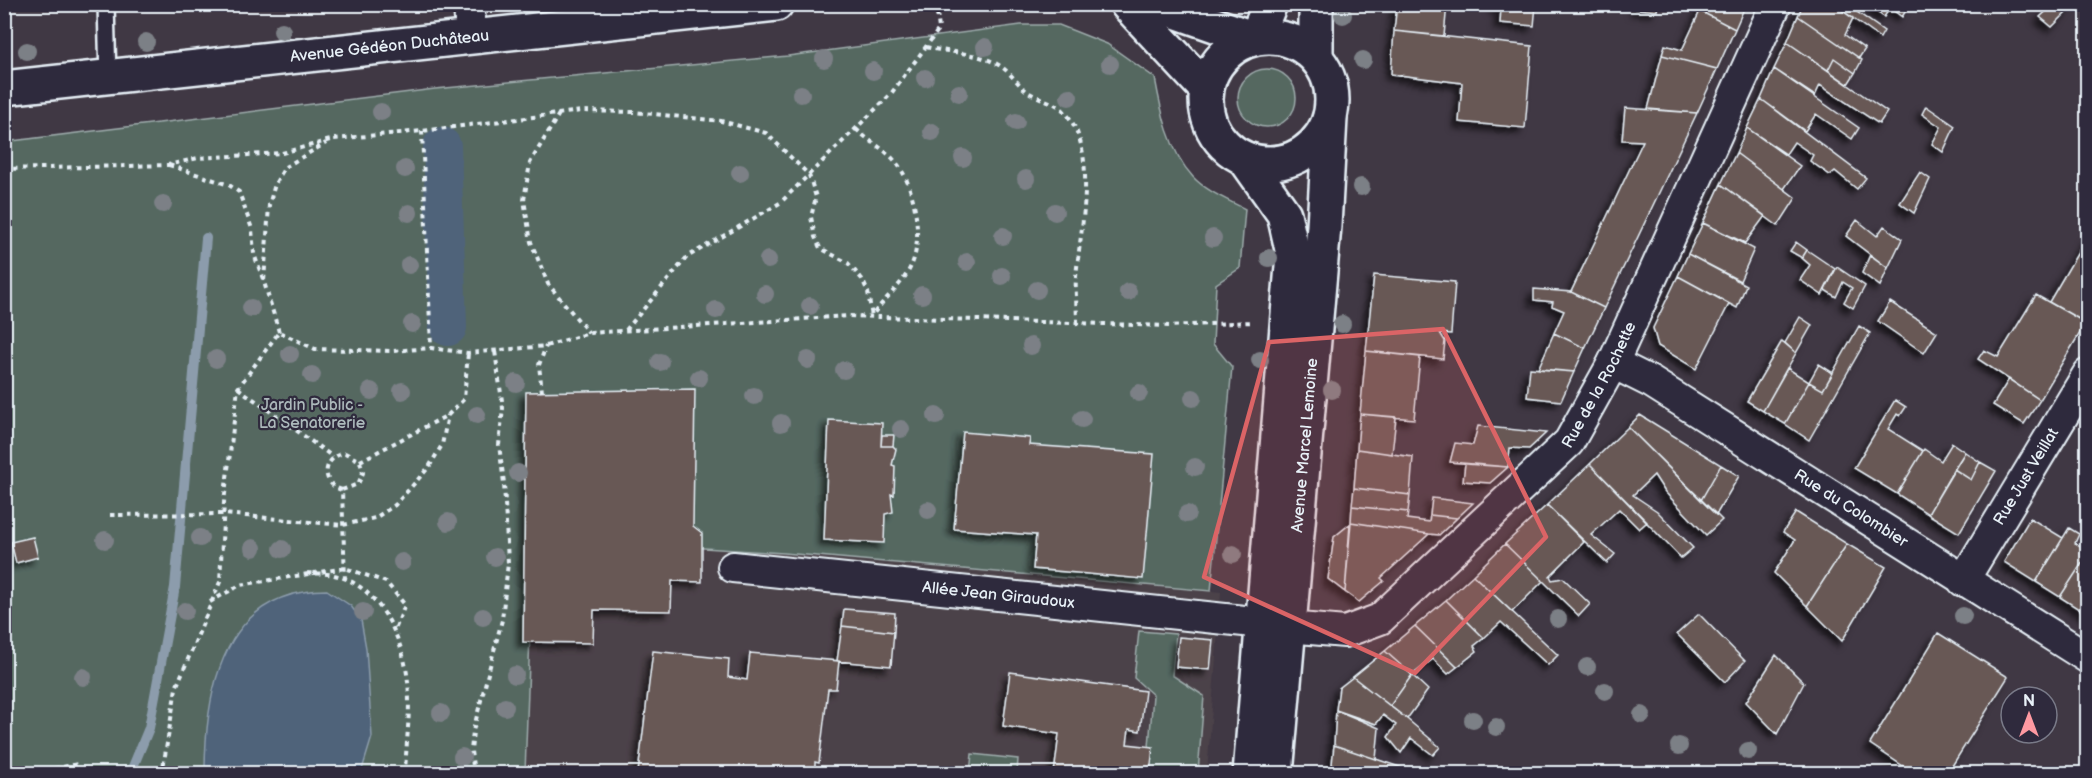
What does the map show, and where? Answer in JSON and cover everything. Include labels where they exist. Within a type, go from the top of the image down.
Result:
[{"type":"main road","name":"Avenue Gédéon Duchâteau","points":[[4,88],[108,79],[776,4]]},
{"type":"main road","points":[[1127,4],[1206,89]]},
{"type":"main road","points":[[1155,4],[1254,38],[1284,38],[1316,55]]},
{"type":"main road","points":[[1270,4],[1254,38],[1235,45],[1222,56],[1212,71],[1206,89],[1209,122],[1217,138],[1230,150],[1245,159],[1266,163],[1287,161],[1306,152],[1321,137],[1330,118],[1332,99],[1330,81],[1316,55],[1316,4]]},
{"type":"main road","name":"Avenue Marcel Lemoine","points":[[1250,774],[1276,625],[1324,226],[1330,118]]},
{"type":"main road","name":"Avenue Marcel Lemoine","points":[[1245,159],[1284,214],[1289,228],[1293,254],[1276,625],[1276,774]]},
{"type":"street","points":[[469,4],[471,38]]},
{"type":"street","name":"Rue de la Rochette","points":[[1276,625],[1345,632],[1380,619],[1569,442],[1613,363],[1776,4]]},
{"type":"street","name":"Rue du Colombier","points":[[1613,363],[1651,382],[2088,658]]},
{"type":"street","name":"Rue Just Veillat","points":[[1963,581],[2088,374]]},
{"type":"street","name":"Allée Jean Giraudoux","points":[[733,567],[1276,625]]},
{"type":"lane","points":[[106,4],[108,79]]},
{"type":"path","points":[[626,330],[687,257],[780,202],[890,95],[939,29],[936,4]]},
{"type":"path","points":[[926,47],[974,55],[998,64],[1025,90],[1062,108],[1070,118],[1081,150],[1084,174],[1084,220],[1076,280],[1077,323]]},
{"type":"path","points":[[4,169],[168,165],[198,158],[282,153],[334,139],[422,131],[581,111],[634,112],[694,117],[746,125],[766,133],[809,175],[816,197],[812,217],[815,237],[820,248],[848,263],[862,279],[868,292],[872,317]]},
{"type":"path","points":[[560,114],[530,163],[524,200],[531,242],[548,284],[589,333]]},
{"type":"path","points":[[856,129],[870,143],[896,161],[912,195],[916,219],[916,255],[911,268],[892,294],[882,300],[872,317]]},
{"type":"path","points":[[422,131],[431,348]]},
{"type":"path","points":[[264,282],[269,205],[275,184],[285,167],[302,155],[334,139]]},
{"type":"path","points":[[168,165],[229,185],[239,192],[252,229],[254,254],[279,332],[315,348],[393,351],[431,348],[468,353],[546,346],[589,333],[872,317],[1169,326],[1244,321],[1289,325]]},
{"type":"path","points":[[163,772],[176,688],[209,602],[220,582],[238,388],[279,332]]},
{"type":"path","points":[[542,392],[539,364],[546,346]]},
{"type":"path","points":[[474,774],[471,751],[473,731],[502,620],[508,563],[504,483],[499,445],[503,408],[495,351]]},
{"type":"path","points":[[360,461],[448,415],[464,399],[468,353]]},
{"type":"path","points":[[238,388],[333,457]]},
{"type":"path","points":[[110,515],[225,514],[343,525],[375,518],[395,505],[416,484],[442,445],[448,415]]},
{"type":"path","points":[[345,453],[360,461],[363,473],[358,484],[342,490],[331,485],[326,467],[333,457],[345,453]]},
{"type":"path","points":[[342,490],[345,580]]},
{"type":"path","points":[[209,602],[240,585],[345,568],[386,582],[405,605],[394,632]]},
{"type":"path","points":[[307,573],[335,575],[365,589],[394,632],[403,654],[408,683],[405,774]]},
{"type":"path","points":[[28,774],[78,764]]},
{"type":"highlighted area","points":[[1443,329],[1546,537],[1415,673],[1204,577],[1269,342]]},
{"type":"shaded area","points":[[672,546],[784,553],[1221,592],[1207,773],[525,774],[530,635]]},
{"type":"green space","name":"Jardin Public - La Senatorerie","points":[[1021,25],[1059,25],[1107,44],[1155,78],[1167,130],[1185,167],[1204,187],[1245,209],[1240,268],[1216,284],[1213,344],[1232,367],[1211,591],[784,553],[672,546],[530,635],[525,773],[5,773],[4,142],[435,89],[788,56]]},
{"type":"green space","points":[[1261,69],[1273,69],[1288,77],[1296,92],[1296,104],[1288,119],[1273,127],[1261,127],[1246,119],[1238,104],[1238,92],[1246,77]]},
{"type":"green space","points":[[1139,631],[1176,634],[1172,675],[1204,696],[1198,773],[1147,773],[1153,695],[1134,678]]},
{"type":"green space","points":[[972,754],[1018,759],[1017,773],[970,773]]},
{"type":"water","points":[[327,590],[351,606],[361,620],[366,648],[372,737],[361,773],[205,773],[209,709],[216,679],[227,650],[243,626],[264,607],[292,594]]},
{"type":"building","points":[[1397,4],[1447,4],[1444,36],[1394,31]]},
{"type":"building","points":[[1495,4],[1536,5],[1534,26],[1500,23],[1501,8],[1495,8]]},
{"type":"building","points":[[1637,4],[1658,4],[1657,11],[1636,9]]},
{"type":"building","points":[[1703,4],[1746,4],[1735,29],[1700,11]]},
{"type":"building","points":[[1803,4],[1833,4],[1853,18],[1845,35],[1865,49],[1859,58],[1798,16]]},
{"type":"building","points":[[1833,4],[1861,4],[1857,12],[1884,31],[1880,38]]},
{"type":"building","points":[[1865,4],[1885,4],[1890,8],[1884,17]]},
{"type":"building","points":[[1885,4],[1910,4],[1902,17]]},
{"type":"building","points":[[2054,4],[2075,4],[2052,27],[2040,17]]},
{"type":"building","points":[[1700,11],[1735,29],[1717,69],[1662,55],[1665,45],[1682,50]]},
{"type":"building","points":[[1798,16],[1862,60],[1855,73],[1834,58],[1828,70],[1787,42]]},
{"type":"building","points":[[1394,31],[1532,46],[1525,128],[1459,122],[1462,83],[1391,74]]},
{"type":"building","points":[[1787,42],[1887,112],[1879,124],[1820,85],[1815,96],[1774,69]]},
{"type":"building","points":[[1662,55],[1717,69],[1697,113],[1648,109]]},
{"type":"building","points":[[1834,58],[1855,73],[1848,84],[1828,70]]},
{"type":"building","points":[[1774,69],[1859,128],[1852,139],[1816,114],[1805,131],[1761,99]]},
{"type":"building","points":[[1761,99],[1866,178],[1857,189],[1835,171],[1830,175],[1810,161],[1813,155],[1794,142],[1786,154],[1747,128]]},
{"type":"building","points":[[1926,106],[1955,126],[1943,152],[1932,144],[1941,127],[1922,114]]},
{"type":"building","points":[[1625,108],[1697,113],[1604,308],[1571,292],[1643,141],[1622,140]]},
{"type":"building","points":[[1747,128],[1800,166],[1784,189],[1736,153]]},
{"type":"building","points":[[1736,153],[1796,198],[1778,226],[1721,184]]},
{"type":"building","points":[[1920,172],[1930,179],[1914,213],[1900,203]]},
{"type":"building","points":[[1721,184],[1765,216],[1745,243],[1703,223]]},
{"type":"building","points":[[1857,220],[1877,236],[1884,226],[1902,239],[1888,268],[1846,236]]},
{"type":"building","points":[[1703,223],[1754,249],[1740,281],[1688,254]]},
{"type":"building","points":[[2087,237],[2088,320],[2086,323],[2049,302]]},
{"type":"building","points":[[1796,242],[1807,250],[1802,258],[1790,251]]},
{"type":"building","points":[[1807,250],[1835,269],[1822,295],[1800,280],[1810,265],[1802,258]]},
{"type":"building","points":[[1688,254],[1746,285],[1737,308],[1678,276]]},
{"type":"building","points":[[1870,255],[1888,268],[1880,286],[1862,273]]},
{"type":"building","points":[[1837,267],[1865,286],[1853,308],[1844,302],[1852,288],[1843,282],[1836,297],[1825,290]]},
{"type":"building","points":[[1374,275],[1455,282],[1451,334],[1440,333],[1445,341],[1443,359],[1366,351]]},
{"type":"building","points":[[1678,276],[1729,304],[1696,369],[1658,346],[1653,328]]},
{"type":"building","points":[[1534,289],[1571,292],[1604,308],[1585,348],[1554,333],[1564,311],[1552,306],[1553,302],[1534,300]]},
{"type":"building","points":[[2036,295],[2086,323],[2040,400],[1978,359],[1984,350],[1998,357]]},
{"type":"building","points":[[1890,302],[1937,332],[1924,353],[1878,321]]},
{"type":"building","points":[[1800,317],[1812,325],[1796,353],[1785,343]]},
{"type":"building","points":[[1859,326],[1870,333],[1809,440],[1785,424],[1809,382],[1823,390]]},
{"type":"building","points":[[1554,333],[1585,348],[1574,372],[1538,369]]},
{"type":"building","points":[[1782,341],[1796,353],[1763,411],[1747,401]]},
{"type":"building","points":[[1366,351],[1420,357],[1414,419],[1360,414]]},
{"type":"building","points":[[1819,364],[1833,373],[1823,390],[1809,382]]},
{"type":"building","points":[[1530,368],[1574,372],[1561,401],[1527,397]]},
{"type":"building","points":[[1787,368],[1809,382],[1785,424],[1763,411]]},
{"type":"building","points":[[2009,379],[2040,400],[2024,424],[1993,405]]},
{"type":"building","points":[[695,389],[693,526],[702,533],[702,582],[672,581],[671,611],[594,610],[593,643],[523,642],[526,392]]},
{"type":"building","points":[[1895,400],[1906,407],[1900,416],[1897,414],[1888,429],[1923,451],[1897,494],[1854,468]]},
{"type":"building","points":[[1360,414],[1396,417],[1392,454],[1357,449]]},
{"type":"building","points":[[1640,415],[1721,465],[1701,500],[1628,427]]},
{"type":"building","points":[[829,420],[882,423],[881,446],[893,446],[896,449],[892,465],[895,466],[894,495],[891,494],[893,512],[885,514],[884,543],[824,540]]},
{"type":"building","points":[[1478,426],[1546,433],[1529,449],[1510,448],[1508,467],[1450,462],[1455,443],[1473,445]]},
{"type":"building","points":[[1628,427],[1722,520],[1706,535],[1665,492],[1654,475],[1633,495],[1657,511],[1693,548],[1681,558],[1590,464]]},
{"type":"building","points":[[963,432],[1030,438],[1029,445],[1154,454],[1143,579],[1033,569],[1036,535],[954,529]]},
{"type":"building","points":[[882,435],[894,435],[893,446],[881,446]]},
{"type":"building","points":[[1952,443],[1965,452],[1928,514],[1897,494],[1924,449],[1941,461]]},
{"type":"building","points":[[1357,449],[1413,457],[1410,495],[1354,488]]},
{"type":"building","points":[[1965,452],[1980,462],[1971,480],[1954,469]]},
{"type":"building","points":[[1980,462],[1996,471],[1959,533],[1928,514],[1954,469],[1971,480]]},
{"type":"building","points":[[1465,464],[1508,467],[1490,483],[1463,481]]},
{"type":"building","points":[[1590,464],[1647,522],[1639,529],[1619,509],[1591,535],[1615,554],[1607,563],[1547,505]]},
{"type":"building","points":[[1721,465],[1739,476],[1716,515],[1701,500]]},
{"type":"building","points":[[1354,488],[1410,495],[1408,512],[1352,506]]},
{"type":"building","points":[[1432,498],[1473,503],[1457,518],[1430,515]]},
{"type":"building","points":[[1547,505],[1584,542],[1550,576],[1552,580],[1563,578],[1590,604],[1579,616],[1505,544]]},
{"type":"building","points":[[1352,506],[1408,512],[1407,519],[1429,522],[1430,515],[1457,518],[1439,535],[1429,534],[1351,522]]},
{"type":"building","points":[[1796,512],[1847,544],[1807,606],[1774,573],[1795,540],[1783,532]]},
{"type":"building","points":[[2030,518],[2063,538],[2036,582],[2004,562]]},
{"type":"building","points":[[1351,522],[1429,534],[1381,578],[1384,581],[1359,602],[1345,592]]},
{"type":"building","points":[[1350,524],[1345,592],[1328,579],[1334,537]]},
{"type":"building","points":[[2069,528],[2079,534],[2075,543],[2088,550],[2088,554],[2060,597],[2036,582]]},
{"type":"building","points":[[33,537],[38,557],[16,563],[11,542]]},
{"type":"building","points":[[1505,544],[1543,581],[1512,612],[1473,575]]},
{"type":"building","points":[[1847,544],[1886,567],[1842,641],[1807,606]]},
{"type":"building","points":[[2088,554],[2088,615],[2060,597]]},
{"type":"building","points":[[1473,575],[1558,655],[1548,665],[1501,622],[1484,638],[1446,600]]},
{"type":"building","points":[[1446,600],[1484,638],[1474,646],[1477,651],[1457,667],[1415,626]]},
{"type":"building","points":[[844,609],[895,613],[894,632],[842,626]]},
{"type":"building","points":[[1699,614],[1745,661],[1725,682],[1677,634]]},
{"type":"building","points":[[842,626],[894,632],[891,666],[837,661]]},
{"type":"building","points":[[1415,626],[1457,667],[1448,674],[1433,659],[1412,675],[1385,651]]},
{"type":"building","points":[[1938,633],[2008,677],[2003,685],[1999,685],[1999,691],[1947,774],[1915,774],[1870,744]]},
{"type":"building","points":[[1179,637],[1213,640],[1210,670],[1176,667]]},
{"type":"building","points":[[653,651],[729,659],[728,677],[747,680],[750,653],[839,661],[836,689],[828,689],[819,763],[815,762],[815,774],[627,774],[638,773]]},
{"type":"building","points":[[1385,651],[1412,675],[1390,706],[1353,677]]},
{"type":"building","points":[[1776,655],[1804,683],[1777,734],[1746,702]]},
{"type":"building","points":[[1010,672],[1145,691],[1140,731],[1129,729],[1127,744],[1153,747],[1150,774],[1054,774],[1059,734],[1003,726]]},
{"type":"building","points":[[1412,675],[1428,690],[1407,719],[1390,706]]},
{"type":"building","points":[[1353,677],[1440,747],[1433,755],[1411,738],[1401,753],[1388,737],[1396,725],[1383,715],[1376,724],[1336,710],[1339,688]]},
{"type":"building","points":[[1336,710],[1379,728],[1376,759],[1334,745]]},
{"type":"building","points":[[1334,745],[1376,759],[1414,772],[1331,774]]},
{"type":"waterway","points":[[442,146],[448,327]]},
{"type":"waterway","points":[[130,774],[149,728],[175,587],[206,238]]}]
